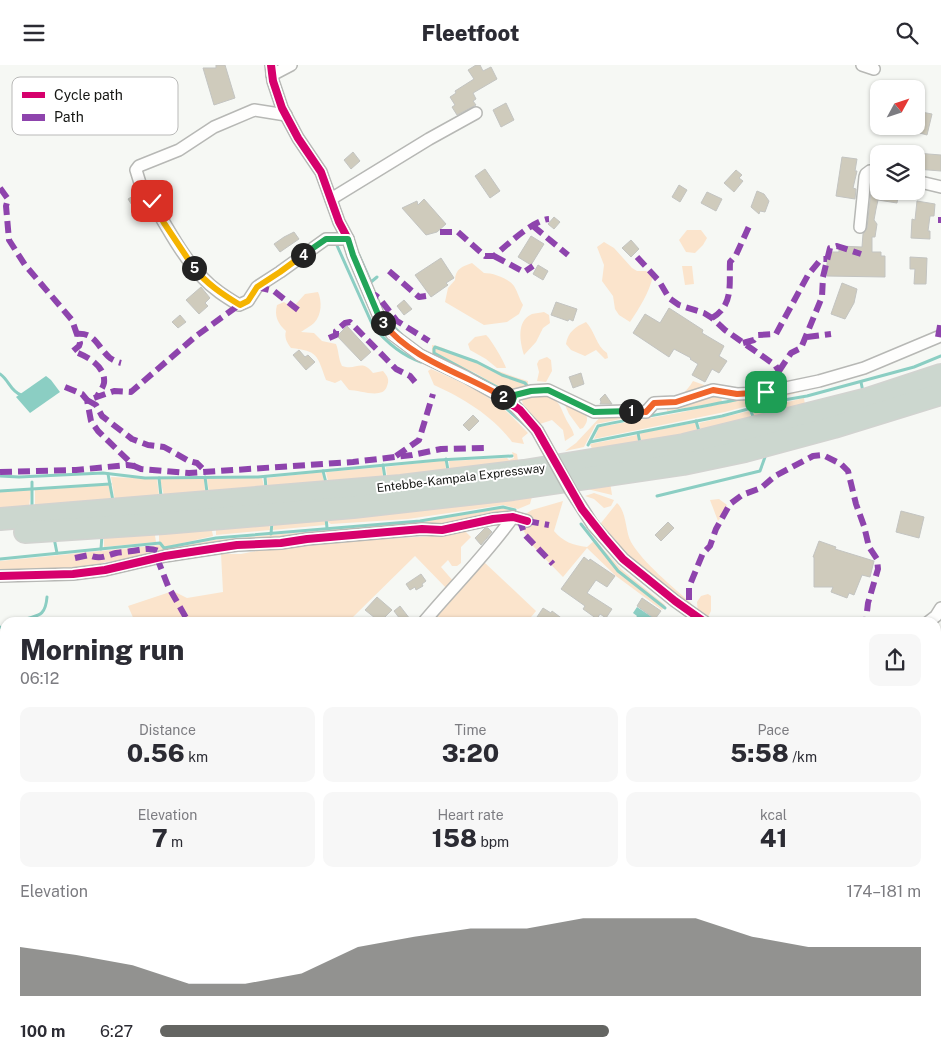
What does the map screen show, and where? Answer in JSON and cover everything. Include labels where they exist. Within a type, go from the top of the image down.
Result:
[{"type":"highway","name":"Entebbe-Kampala Expressway","points":[[0,519],[401,487],[514,472],[684,445],[868,399],[941,375]]},
{"type":"highway","name":"Entebbe-Kampala Expressway","points":[[0,533],[164,523],[353,507],[513,489],[683,464],[744,451],[834,427],[941,394]]},
{"type":"street","points":[[291,65],[272,70],[282,107],[298,138],[321,172],[339,222],[348,239],[380,319],[392,334],[420,355],[466,377],[512,403],[538,430],[571,491],[593,525],[622,559],[698,617]]},
{"type":"street","points":[[862,65],[874,69]]},
{"type":"street","points":[[286,115],[254,110],[214,127],[186,147],[138,166],[136,170],[140,183],[188,261],[202,278],[220,294],[240,305],[248,301],[257,287],[326,239],[348,239]]},
{"type":"street","points":[[331,199],[429,139],[476,113]]},
{"type":"street","points":[[860,227],[866,174],[870,171]]},
{"type":"street","points":[[925,183],[941,187]]},
{"type":"street","points":[[512,403],[515,395],[548,390],[594,412],[646,412],[654,403],[676,402],[713,390],[737,394],[761,393],[819,381],[864,368],[938,337]]},
{"type":"street","points":[[428,617],[465,573],[497,540],[513,517]]},
{"type":"street","points":[[0,576],[73,574],[104,570],[165,556],[237,545],[282,543],[306,539],[422,529],[442,530],[493,519],[513,517],[527,521]]},
{"type":"shaded area","points":[[687,230],[701,230],[707,238],[695,253],[686,252],[679,240]]},
{"type":"shaded area","points":[[604,242],[614,248],[632,268],[637,271],[646,271],[653,276],[647,294],[630,322],[619,315],[615,309],[613,296],[602,281],[604,265],[597,247]]},
{"type":"shaded area","points":[[472,263],[484,273],[500,277],[514,286],[523,305],[519,314],[507,322],[484,325],[445,302],[448,288],[455,280],[456,273]]},
{"type":"shaded area","points":[[682,266],[692,266],[694,284],[685,285]]},
{"type":"shaded area","points":[[318,292],[321,304],[319,316],[314,323],[301,332],[314,333],[322,341],[336,344],[342,366],[365,366],[373,373],[383,371],[387,376],[388,384],[381,393],[349,390],[341,380],[335,383],[326,380],[321,365],[312,353],[291,348],[287,342],[286,331],[277,319],[277,305],[284,302],[290,306],[296,304],[305,294]]},
{"type":"shaded area","points":[[544,312],[549,315],[550,323],[543,328],[536,342],[524,355],[520,332],[523,322],[532,314]]},
{"type":"shaded area","points":[[586,322],[600,346],[607,353],[608,358],[605,359],[596,350],[585,356],[571,350],[566,344],[568,336],[573,330]]},
{"type":"shaded area","points":[[486,335],[498,351],[506,368],[497,368],[470,350],[468,344],[475,337]]},
{"type":"shaded area","points":[[432,345],[528,381],[528,385],[508,391],[504,390],[475,373],[432,355]]},
{"type":"shaded area","points":[[547,357],[551,360],[552,371],[546,382],[537,381],[539,372],[537,364],[539,360]]},
{"type":"shaded area","points":[[431,369],[476,390],[501,406],[528,433],[522,438],[524,444],[512,442],[487,416],[456,396],[434,385],[428,371]]},
{"type":"shaded area","points":[[693,381],[704,385],[709,395],[721,396],[722,402],[667,411],[666,403],[681,395]]},
{"type":"shaded area","points":[[805,386],[804,391],[725,412],[594,439],[599,427],[678,413]]},
{"type":"shaded area","points":[[548,394],[559,404],[573,432],[574,435],[565,441],[563,430],[552,420],[537,425],[521,398]]},
{"type":"shaded area","points":[[804,398],[805,405],[755,421],[753,412],[774,406],[774,410],[779,409],[779,404]]},
{"type":"shaded area","points":[[564,403],[579,409],[586,415],[586,423],[583,428],[580,429],[569,414]]},
{"type":"shaded area","points":[[749,411],[752,419],[701,432],[699,423]]},
{"type":"shaded area","points":[[604,413],[646,414],[596,424],[584,447],[565,451],[576,443]]},
{"type":"shaded area","points":[[695,423],[698,432],[641,443],[640,433]]},
{"type":"shaded area","points":[[637,435],[639,443],[592,449],[590,444]]},
{"type":"shaded area","points":[[512,452],[517,454],[518,461],[450,470],[449,461],[507,458],[509,460],[514,458]]},
{"type":"shaded area","points":[[445,460],[446,469],[387,478],[386,467]]},
{"type":"shaded area","points":[[382,467],[383,477],[328,481],[326,472]]},
{"type":"shaded area","points":[[322,472],[324,482],[268,487],[267,478]]},
{"type":"shaded area","points":[[111,477],[157,479],[159,495],[115,501]]},
{"type":"shaded area","points":[[262,478],[264,486],[209,492],[207,479]]},
{"type":"shaded area","points":[[160,479],[204,479],[205,491],[164,496]]},
{"type":"shaded area","points":[[610,482],[612,495],[583,488]]},
{"type":"shaded area","points":[[109,485],[111,500],[35,506],[35,490]]},
{"type":"shaded area","points":[[31,490],[29,507],[0,509],[0,492]]},
{"type":"shaded area","points":[[533,493],[530,504],[518,509],[503,505],[408,519],[331,524],[328,522],[329,516]]},
{"type":"shaded area","points":[[594,493],[614,500],[611,506],[604,508],[594,499],[585,496]]},
{"type":"shaded area","points":[[719,499],[727,505],[718,521],[710,500]]},
{"type":"shaded area","points":[[563,501],[554,531],[557,535],[569,542],[587,547],[595,540],[621,569],[665,605],[662,610],[616,576],[587,548],[563,577],[531,544],[517,519],[532,510]]},
{"type":"shaded area","points":[[617,503],[623,511],[629,538],[636,550],[692,606],[689,606],[634,565],[602,529],[601,523]]},
{"type":"shaded area","points":[[502,508],[513,511],[509,514],[449,526],[150,553],[126,560],[106,562],[84,569],[0,571],[0,561],[160,545],[164,549],[215,540],[421,522]]},
{"type":"shaded area","points":[[325,516],[325,525],[273,530],[274,521]]},
{"type":"shaded area","points":[[269,521],[270,530],[216,535],[216,525]]},
{"type":"shaded area","points":[[211,526],[213,536],[165,547],[159,542],[159,530]]},
{"type":"shaded area","points":[[461,527],[471,537],[461,547],[461,563],[457,566],[452,566],[448,560],[441,567],[454,582],[448,590],[415,556],[353,617],[133,617],[128,606],[173,591],[187,598],[223,592],[221,554],[241,554],[287,545],[432,536]]},
{"type":"shaded area","points":[[154,529],[156,542],[104,547],[104,535]]},
{"type":"shaded area","points":[[484,562],[536,611],[531,617],[435,617]]},
{"type":"shaded area","points":[[708,594],[711,596],[711,611],[708,617],[698,614],[697,602],[701,596]]},
{"type":"water","points":[[46,376],[60,392],[30,413],[16,397]]},
{"type":"water","points":[[637,607],[652,617],[636,617],[633,613]]},
{"type":"building","points":[[216,65],[225,65],[235,98],[214,105],[203,68],[216,68]]},
{"type":"building","points":[[476,65],[480,65],[483,71],[491,67],[497,79],[473,93],[476,99],[473,101],[476,105],[457,115],[452,107],[455,105],[450,97],[456,93],[455,91],[474,79],[468,70]]},
{"type":"building","points":[[506,103],[514,120],[501,127],[493,110]]},
{"type":"building","points":[[925,113],[932,114],[927,135],[925,134]]},
{"type":"building","points":[[353,152],[360,161],[351,169],[344,160]]},
{"type":"building","points":[[925,154],[941,155],[941,171],[925,170]]},
{"type":"building","points":[[842,157],[857,159],[855,171],[857,171],[853,188],[856,189],[855,199],[836,196]]},
{"type":"building","points":[[485,169],[500,191],[490,198],[475,176]]},
{"type":"building","points":[[736,170],[742,175],[739,178],[743,181],[734,192],[724,183]]},
{"type":"building","points":[[679,185],[687,190],[680,202],[672,197]]},
{"type":"building","points":[[757,191],[764,194],[769,201],[765,212],[760,211],[759,214],[751,207]]},
{"type":"building","points":[[707,192],[722,199],[716,211],[701,203]]},
{"type":"building","points":[[138,193],[150,213],[141,219],[128,199]]},
{"type":"building","points":[[424,199],[446,224],[437,232],[426,235],[402,208],[417,201],[418,205]]},
{"type":"building","points":[[870,200],[878,200],[874,220],[877,224],[875,237],[872,237],[872,252],[881,252],[881,256],[885,256],[885,277],[827,276],[827,252],[839,252],[839,246],[862,247],[863,234],[867,228]]},
{"type":"building","points":[[878,200],[898,200],[897,203]]},
{"type":"building","points":[[917,201],[935,204],[934,216],[930,216],[928,231],[930,231],[930,239],[911,238],[912,219],[915,220]]},
{"type":"building","points":[[554,217],[560,222],[554,229],[548,224]]},
{"type":"building","points":[[294,232],[299,239],[280,252],[274,244]]},
{"type":"building","points":[[531,236],[544,244],[531,265],[518,257]]},
{"type":"building","points":[[631,240],[639,249],[631,257],[622,248]]},
{"type":"building","points":[[910,257],[927,258],[926,284],[914,284],[915,269],[910,269]]},
{"type":"building","points":[[441,258],[454,278],[446,283],[448,285],[431,297],[415,275]]},
{"type":"building","points":[[538,265],[548,271],[543,280],[533,274]]},
{"type":"building","points":[[842,283],[857,289],[854,303],[845,319],[831,314]]},
{"type":"building","points":[[201,287],[210,298],[205,303],[208,306],[199,314],[186,300]]},
{"type":"building","points":[[404,300],[412,309],[404,315],[397,306]]},
{"type":"building","points":[[556,302],[577,309],[573,321],[551,315]]},
{"type":"building","points":[[669,308],[703,330],[702,333],[724,346],[719,356],[727,361],[719,373],[712,369],[705,382],[692,375],[698,364],[691,358],[674,349],[669,357],[633,333],[645,314],[660,323]]},
{"type":"building","points":[[180,315],[186,322],[178,328],[172,322]]},
{"type":"building","points":[[347,326],[371,352],[361,361],[337,336]]},
{"type":"building","points":[[299,350],[305,357],[308,355],[315,362],[306,370],[293,355]]},
{"type":"building","points":[[581,373],[584,384],[573,388],[569,377]]},
{"type":"building","points":[[605,394],[612,404],[600,404],[600,399]]},
{"type":"building","points":[[473,415],[479,421],[469,431],[463,425]]},
{"type":"building","points":[[901,511],[924,517],[919,538],[896,532]]},
{"type":"building","points":[[668,522],[674,528],[661,541],[655,535]]},
{"type":"building","points":[[485,528],[492,532],[481,545],[475,538]]},
{"type":"building","points":[[819,541],[836,547],[835,549],[874,561],[870,577],[862,575],[854,595],[849,593],[847,598],[831,592],[833,587],[814,587],[813,557]]},
{"type":"building","points":[[584,557],[615,576],[607,587],[596,580],[587,593],[612,609],[607,617],[600,614],[598,617],[594,617],[583,609],[585,606],[561,589]]},
{"type":"building","points":[[421,574],[426,581],[422,584],[423,586],[416,590],[415,587],[410,590],[406,584]]},
{"type":"building","points":[[377,597],[392,610],[385,617],[374,617],[365,610]]},
{"type":"building","points":[[642,598],[661,611],[656,617],[652,617],[637,606]]},
{"type":"building","points":[[400,606],[408,617],[398,617],[394,611]]},
{"type":"building","points":[[543,608],[551,613],[552,611],[560,617],[537,617]]},
{"type":"waterway","points":[[335,241],[373,326],[394,347],[407,356],[421,362]]},
{"type":"waterway","points":[[359,255],[371,282],[377,277]]},
{"type":"waterway","points":[[391,324],[402,335]]},
{"type":"waterway","points":[[435,347],[477,362],[502,375],[525,383],[528,387],[508,393],[434,353],[435,347]]},
{"type":"waterway","points":[[590,442],[722,416],[778,401],[807,396],[914,367],[941,356]]},
{"type":"waterway","points":[[0,374],[14,391],[21,395]]},
{"type":"waterway","points":[[861,382],[863,392]]},
{"type":"waterway","points":[[588,445],[598,426],[740,399]]},
{"type":"waterway","points":[[498,401],[525,425]]},
{"type":"waterway","points":[[750,409],[754,419]]},
{"type":"waterway","points":[[696,421],[699,431]]},
{"type":"waterway","points":[[638,433],[640,443]]},
{"type":"waterway","points":[[0,476],[19,477],[103,473],[145,478],[258,477],[439,460],[512,456]]},
{"type":"waterway","points":[[657,496],[760,471],[765,457]]},
{"type":"waterway","points":[[446,459],[448,470]]},
{"type":"waterway","points":[[383,465],[385,478]]},
{"type":"waterway","points":[[323,471],[326,483]]},
{"type":"waterway","points":[[108,474],[113,501]]},
{"type":"waterway","points":[[205,477],[207,492]]},
{"type":"waterway","points":[[265,477],[266,488]]},
{"type":"waterway","points":[[159,478],[161,496]]},
{"type":"waterway","points":[[32,482],[32,506]]},
{"type":"waterway","points":[[0,491],[110,484]]},
{"type":"waterway","points":[[0,559],[160,543],[164,548],[216,538],[420,521],[503,507],[515,510]]},
{"type":"waterway","points":[[326,518],[327,528]]},
{"type":"waterway","points":[[271,534],[272,522]]},
{"type":"waterway","points":[[581,524],[618,571],[665,608]]},
{"type":"waterway","points":[[101,549],[102,535]]},
{"type":"waterway","points":[[54,538],[57,553]]},
{"type":"waterway","points":[[34,617],[41,614],[44,610],[47,597]]},
{"type":"marked path","points":[[0,188],[8,199],[6,206],[9,240],[25,265],[72,320],[80,343],[73,351],[89,359],[102,372],[104,383],[97,397]]},
{"type":"marked path","points":[[941,217],[941,223]]},
{"type":"marked path","points":[[440,232],[458,232],[485,256],[494,256],[528,228],[549,219]]},
{"type":"marked path","points":[[712,318],[719,313],[727,300],[730,286],[730,262],[736,255],[751,222]]},
{"type":"marked path","points":[[533,226],[568,255]]},
{"type":"marked path","points":[[779,371],[791,353],[801,348],[822,297],[823,277],[830,248],[837,246],[861,254]]},
{"type":"marked path","points":[[494,256],[524,272],[533,266]]},
{"type":"marked path","points":[[637,257],[659,281],[669,298],[679,305],[704,313],[712,318],[725,330],[775,365],[779,371],[766,392]]},
{"type":"marked path","points":[[743,343],[754,340],[758,335],[776,334],[808,275],[821,259],[827,259]]},
{"type":"marked path","points":[[389,271],[419,297],[426,296]]},
{"type":"marked path","points":[[257,287],[274,291],[298,310]]},
{"type":"marked path","points":[[375,303],[375,295],[397,321],[429,341]]},
{"type":"marked path","points":[[94,398],[114,391],[131,392],[196,336],[239,305]]},
{"type":"marked path","points":[[938,337],[941,320]]},
{"type":"marked path","points":[[329,338],[336,335],[336,331],[345,323],[350,322],[396,369],[410,376],[415,382]]},
{"type":"marked path","points":[[76,334],[88,335],[96,341],[110,358],[121,363]]},
{"type":"marked path","points":[[807,337],[831,334]]},
{"type":"marked path","points":[[65,387],[82,394],[87,400],[91,421],[98,431],[134,466],[141,469],[189,473],[353,462],[412,455],[441,449],[485,448]]},
{"type":"marked path","points":[[396,456],[419,440],[433,394]]},
{"type":"marked path","points":[[87,400],[96,405],[102,416],[132,439],[148,445],[164,447],[189,461],[197,463],[206,472]]},
{"type":"marked path","points":[[689,600],[689,587],[703,553],[710,546],[716,529],[730,504],[742,495],[761,488],[775,476],[813,456],[823,455],[841,464],[848,471],[869,547],[877,559],[878,569],[868,603],[866,617]]},
{"type":"marked path","points":[[0,472],[134,466]]},
{"type":"marked path","points":[[519,519],[525,535],[553,564]]},
{"type":"marked path","points":[[527,521],[549,525]]},
{"type":"marked path","points":[[75,558],[89,555],[102,557],[146,549],[154,549],[166,556]]},
{"type":"marked path","points":[[157,558],[168,586],[186,617]]},
{"type":"cycle path","points":[[271,65],[273,81],[282,108],[298,138],[321,172],[339,222],[348,239],[380,319],[392,334],[420,355],[494,392],[520,410],[537,430],[582,509],[604,537],[623,559],[698,617]]},
{"type":"cycle path","points":[[0,576],[73,574],[105,570],[165,556],[237,545],[281,543],[422,529],[442,530],[493,519],[513,517],[527,521]]},
{"type":"route","points":[[152,201],[188,261],[202,278],[220,294],[240,305],[248,301],[257,287],[326,239],[348,239],[380,319],[392,334],[420,355],[466,377],[512,403],[515,395],[536,390],[548,390],[594,412],[646,412],[654,403],[672,403],[713,390],[733,394],[766,392]]}]
